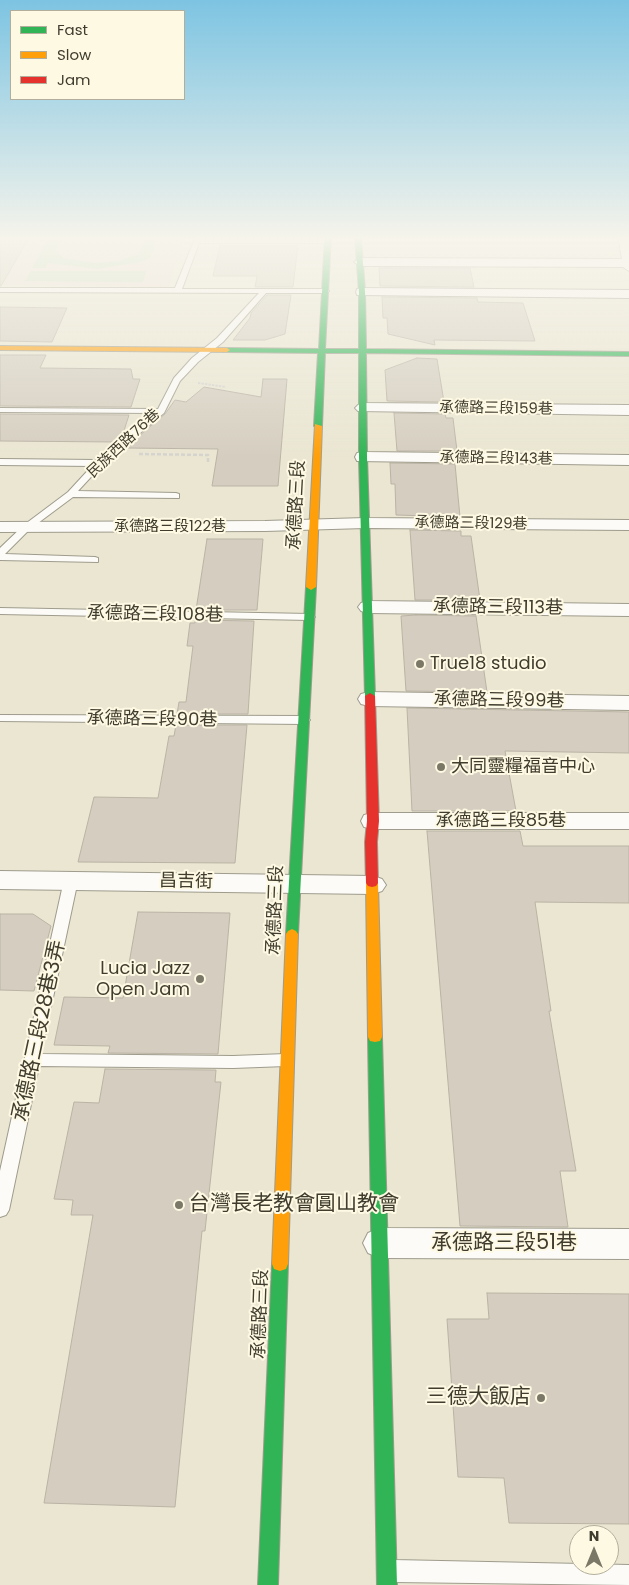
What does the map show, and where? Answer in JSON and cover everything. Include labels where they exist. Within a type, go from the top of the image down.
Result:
[{"type":"main road","name":"承德路三段","points":[[268,1585],[294,883],[310,617],[324,310]]},
{"type":"main road","points":[[362,310],[363,458],[373,821],[371,842],[386,1578]]},
{"type":"main road","points":[[0,348],[629,354]]},
{"type":"street","name":"承德路三段159巷","points":[[363,408],[629,410]]},
{"type":"street","name":"承德路三段143巷","points":[[363,458],[629,460]]},
{"type":"street","name":"承德路三段129巷","points":[[314,526],[365,523],[629,525]]},
{"type":"street","name":"承德路三段122巷","points":[[0,527],[314,526]]},
{"type":"street","name":"承德路三段113巷","points":[[368,607],[629,610]]},
{"type":"street","name":"承德路三段99巷","points":[[369,699],[629,703]]},
{"type":"street","name":"承德路三段85巷","points":[[373,821],[629,821]]},
{"type":"street","name":"昌吉街","points":[[0,880],[373,885]]},
{"type":"street","name":"承德路三段51巷","points":[[380,1243],[629,1244]]},
{"type":"lane","name":"民族西路76巷","points":[[0,556],[27,527],[72,494],[99,463],[161,411],[174,384],[195,360],[220,340],[247,310]]},
{"type":"lane","points":[[0,410],[161,411]]},
{"type":"lane","points":[[0,462],[99,463]]},
{"type":"lane","points":[[72,494],[176,496]]},
{"type":"lane","points":[[0,556],[95,560]]},
{"type":"lane","name":"承德路三段108巷","points":[[0,612],[310,617]]},
{"type":"lane","name":"承德路三段90巷","points":[[0,718],[304,720]]},
{"type":"lane","name":"承德路三段28巷3弄","points":[[0,1210],[72,880]]},
{"type":"lane","points":[[33,1060],[233,1062],[288,1060]]},
{"type":"lane","points":[[386,1578],[629,1576]]},
{"type":"path","points":[[111,453],[208,455],[208,464]]},
{"type":"building","points":[[0,310],[66,310],[52,342],[0,341]]},
{"type":"building","points":[[254,310],[289,310],[285,334],[265,340],[233,340],[250,318]]},
{"type":"building","points":[[383,310],[525,310],[535,341],[434,340],[435,345],[388,334],[387,318],[383,318]]},
{"type":"building","points":[[0,355],[46,355],[40,368],[131,369],[133,379],[140,379],[131,407],[0,406]]},
{"type":"building","points":[[417,358],[437,359],[444,402],[387,401],[385,370]]},
{"type":"building","points":[[263,379],[287,379],[278,486],[212,486],[218,449],[125,448],[165,414],[175,400],[186,402],[204,387],[261,397]]},
{"type":"building","points":[[394,413],[445,414],[446,418],[453,418],[457,451],[397,451]]},
{"type":"building","points":[[0,414],[129,415],[122,437],[116,442],[0,441]]},
{"type":"building","points":[[390,463],[455,464],[460,517],[396,515],[395,484],[391,484]]},
{"type":"building","points":[[410,530],[461,531],[461,536],[471,536],[480,600],[415,600]]},
{"type":"building","points":[[207,539],[263,539],[257,610],[196,610]]},
{"type":"building","points":[[401,616],[476,616],[487,692],[406,691]]},
{"type":"building","points":[[195,620],[254,621],[248,714],[177,714],[179,702],[186,702],[193,646],[187,646],[190,623],[195,623]]},
{"type":"building","points":[[407,708],[629,712],[629,753],[505,751],[516,811],[412,811]]},
{"type":"building","points":[[176,725],[247,725],[235,863],[78,862],[94,797],[158,798],[169,736],[174,736]]},
{"type":"building","points":[[427,831],[520,831],[523,846],[629,846],[629,903],[535,902],[551,1011],[549,1011],[576,1171],[560,1171],[568,1227],[460,1226]]},
{"type":"building","points":[[138,912],[230,913],[218,1054],[108,1053],[110,1046],[54,1045],[64,997],[123,998]]},
{"type":"building","points":[[0,914],[33,914],[51,926],[34,991],[0,990]]},
{"type":"building","points":[[105,1069],[216,1070],[215,1082],[221,1082],[205,1231],[202,1231],[175,1507],[44,1503],[93,1215],[71,1215],[73,1200],[54,1199],[74,1102],[99,1103]]},
{"type":"building","name":"三德大飯店","points":[[487,1293],[629,1294],[629,1524],[509,1523],[504,1478],[458,1477],[447,1319],[489,1319]]},
{"type":"traffic: fast","points":[[318,426],[324,310]]},
{"type":"traffic: fast","points":[[362,310],[363,457],[370,696]]},
{"type":"traffic: fast","points":[[227,350],[629,354]]},
{"type":"traffic: fast","points":[[292,934],[311,587]]},
{"type":"traffic: fast","points":[[375,1037],[387,1585]]},
{"type":"traffic: fast","points":[[268,1585],[280,1264]]},
{"type":"traffic: slow","points":[[0,348],[227,350]]},
{"type":"traffic: slow","points":[[311,587],[318,426]]},
{"type":"traffic: slow","points":[[372,883],[375,1037]]},
{"type":"traffic: slow","points":[[280,1264],[292,934]]},
{"type":"traffic: jam","points":[[370,696],[373,821],[371,842],[372,883]]},
{"type":"place","name":"True18 studio","points":[[420,664]]},
{"type":"place","name":"大同靈糧福音中心","points":[[441,767]]},
{"type":"place","name":"Lucia Jazz Open Jam","points":[[200,979]]},
{"type":"place","name":"台灣長老教會圓山教會","points":[[179,1205]]},
{"type":"place","name":"三德大飯店","points":[[541,1398]]}]
